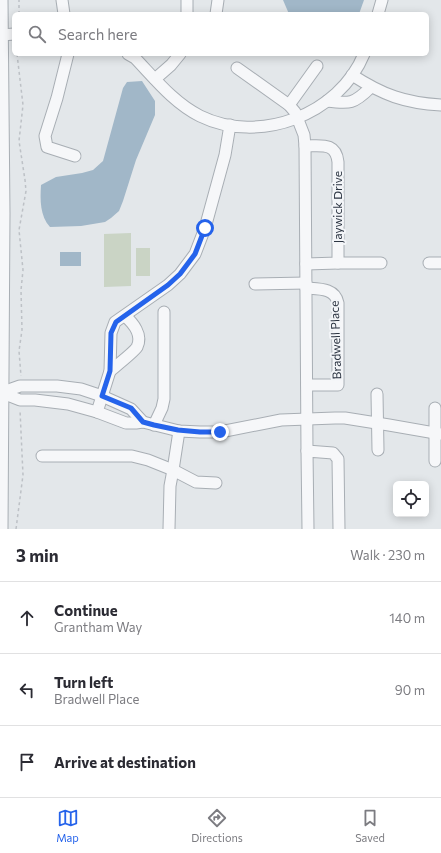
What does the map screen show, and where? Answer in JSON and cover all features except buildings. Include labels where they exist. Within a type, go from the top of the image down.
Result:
[{"type":"street","points":[[2,0],[2,529]]},
{"type":"street","points":[[62,0],[64,12]]},
{"type":"street","points":[[187,0],[187,12]]},
{"type":"street","points":[[216,12],[218,0]]},
{"type":"street","points":[[379,12],[382,0]]},
{"type":"street","points":[[2,35],[12,34]]},
{"type":"street","points":[[68,56],[57,98],[45,136],[46,147],[75,156]]},
{"type":"street","points":[[132,56],[175,100],[187,108],[201,116],[241,127],[260,127],[286,122],[309,112],[327,101],[340,90],[352,75],[363,56]]},
{"type":"street","points":[[155,79],[178,56]]},
{"type":"street","points":[[289,105],[317,66]]},
{"type":"street","points":[[237,68],[289,105],[295,112],[304,135],[308,529]]},
{"type":"street","points":[[352,75],[384,93],[412,102],[441,105]]},
{"type":"street","points":[[327,101],[341,103],[354,102],[371,87]]},
{"type":"street","points":[[97,412],[110,371],[111,333],[116,322],[168,285],[180,274],[195,254],[201,242],[225,155],[230,125]]},
{"type":"street","name":"Jaywick Drive","points":[[305,146],[329,147],[334,150],[337,156],[338,263]]},
{"type":"street","points":[[306,264],[381,263]]},
{"type":"street","points":[[429,263],[441,263]]},
{"type":"street","points":[[255,284],[306,286]]},
{"type":"street","name":"Bradwell Place","points":[[306,286],[332,292],[338,303],[338,385],[307,385]]},
{"type":"street","points":[[148,423],[162,408],[164,399],[164,312]]},
{"type":"street","points":[[110,371],[137,348],[139,337],[132,322],[125,316]]},
{"type":"street","points":[[2,392],[20,386],[70,387],[81,389],[131,408],[148,423]]},
{"type":"street","points":[[2,392],[20,400],[52,401],[68,404],[97,412],[126,423],[148,423],[178,430],[220,432],[275,421],[307,418],[345,418],[438,434]]},
{"type":"street","points":[[377,394],[378,450]]},
{"type":"street","points":[[435,408],[438,434],[435,461]]},
{"type":"street","points":[[169,529],[170,486],[178,430]]},
{"type":"street","points":[[307,452],[330,452],[336,455],[338,459],[339,529]]},
{"type":"street","points":[[42,456],[132,456],[148,460],[173,470],[196,482],[216,482]]},
{"type":"path","points":[[19,0],[19,12]]},
{"type":"path","points":[[17,56],[23,105],[19,141],[26,191],[19,230],[23,270],[21,290],[22,330],[19,351],[20,386]]},
{"type":"path","points":[[16,529],[24,468],[21,441],[20,400]]},
{"type":"green space","points":[[131,233],[131,286],[104,287],[104,234]]},
{"type":"green space","points":[[136,248],[150,248],[150,276],[136,276]]},
{"type":"water","points":[[283,0],[364,0],[360,12],[288,12]]},
{"type":"water","points":[[142,81],[155,101],[155,115],[136,160],[119,211],[105,222],[81,226],[50,227],[42,213],[41,185],[56,177],[93,170],[103,161],[123,88],[127,82]]},
{"type":"water","points":[[60,252],[81,252],[81,266],[60,266]]},
{"type":"route","points":[[205,228],[201,242],[195,254],[180,274],[168,285],[116,322],[111,333],[110,371],[102,396],[131,408],[143,422],[170,429],[220,432]]}]
